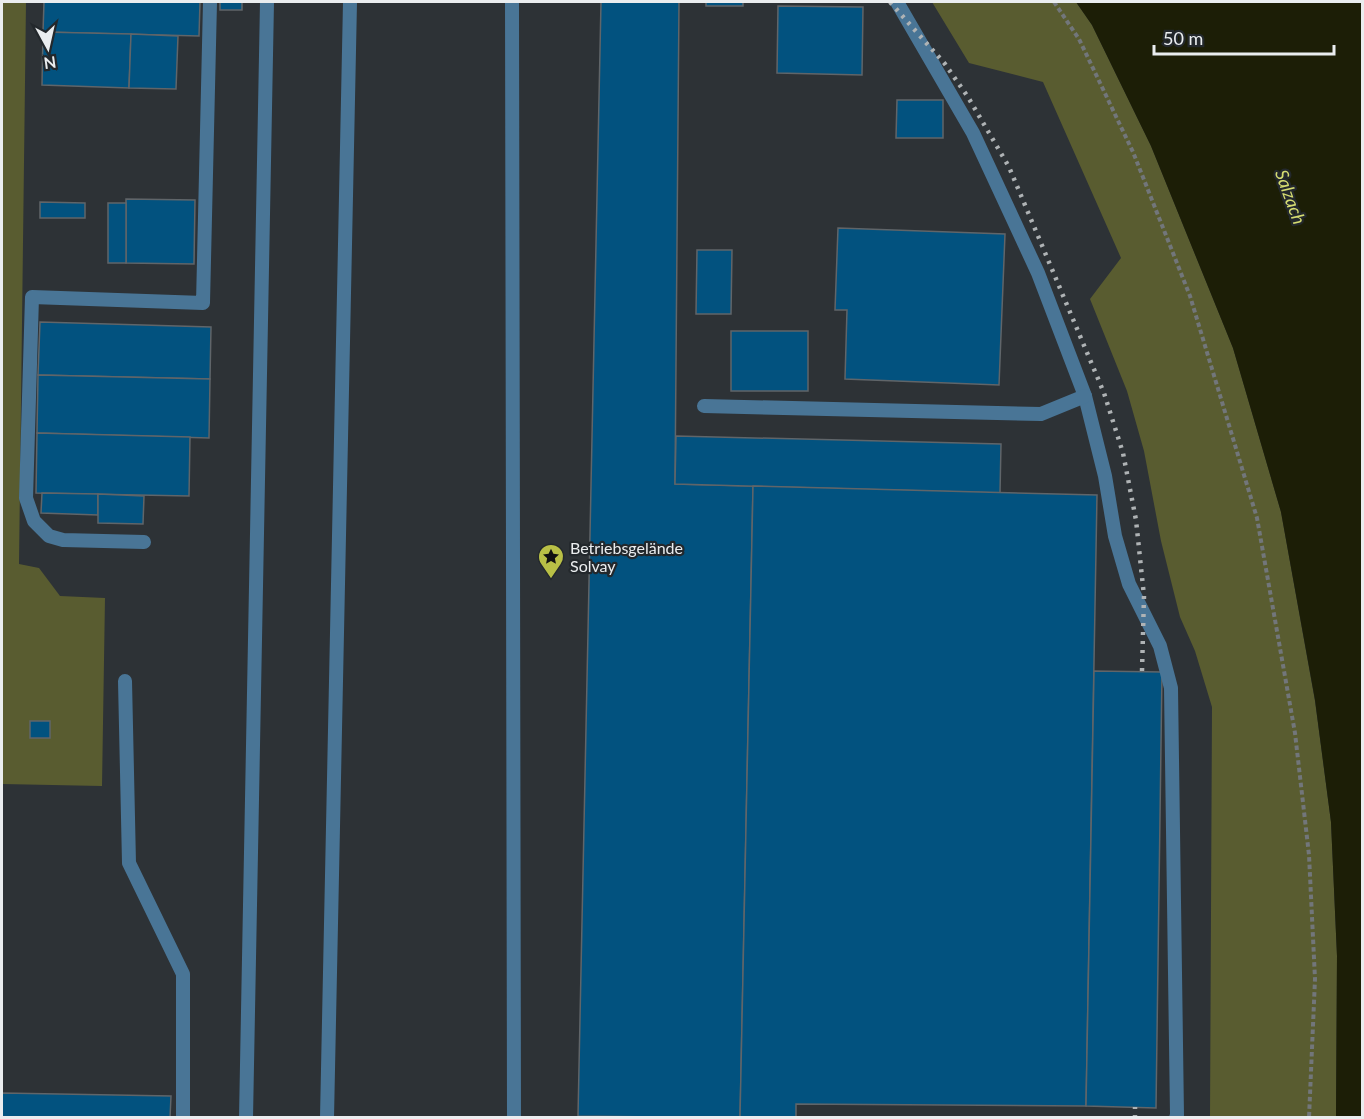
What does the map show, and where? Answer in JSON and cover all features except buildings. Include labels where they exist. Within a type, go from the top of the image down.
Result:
[{"type":"lane","points":[[144,542],[63,540],[49,536],[34,521],[26,498],[32,297],[203,303],[210,2]]},
{"type":"lane","points":[[246,1118],[267,2]]},
{"type":"lane","points":[[327,1118],[350,2]]},
{"type":"lane","points":[[512,2],[514,1118]]},
{"type":"lane","points":[[897,2],[973,133],[1038,273],[1085,396],[1105,476],[1115,536],[1129,584],[1160,646],[1171,688],[1176,1118]]},
{"type":"lane","points":[[704,406],[1041,414],[1085,396]]},
{"type":"lane","points":[[125,681],[129,863],[183,974],[183,1118]]},
{"type":"path","points":[[1054,2],[1079,39],[1133,152],[1190,296],[1257,518],[1295,733],[1309,855],[1315,979],[1310,1118]]},
{"type":"green space","points":[[2,2],[26,2],[19,564],[39,568],[60,596],[105,598],[102,786],[2,784]]},
{"type":"green space","points":[[932,2],[1076,2],[1092,25],[1151,146],[1233,348],[1281,512],[1315,701],[1331,822],[1337,956],[1336,1117],[1210,1117],[1212,707],[1195,651],[1180,617],[1161,541],[1144,451],[1127,391],[1090,299],[1121,258],[1043,82],[969,63]]},
{"type":"water","name":"Salzach","points":[[1076,2],[1362,2],[1362,1117],[1336,1117],[1337,956],[1331,822],[1315,700],[1281,512],[1233,348],[1151,146],[1092,25]]},
{"type":"railway","points":[[890,2],[945,64],[968,97],[1009,167],[1104,393],[1123,453],[1136,520],[1144,596],[1142,671]]},
{"type":"railway","points":[[1135,1107],[1135,1118]]},
{"type":"place","name":"Betriebsgelände Solvay","points":[[551,580]]}]
